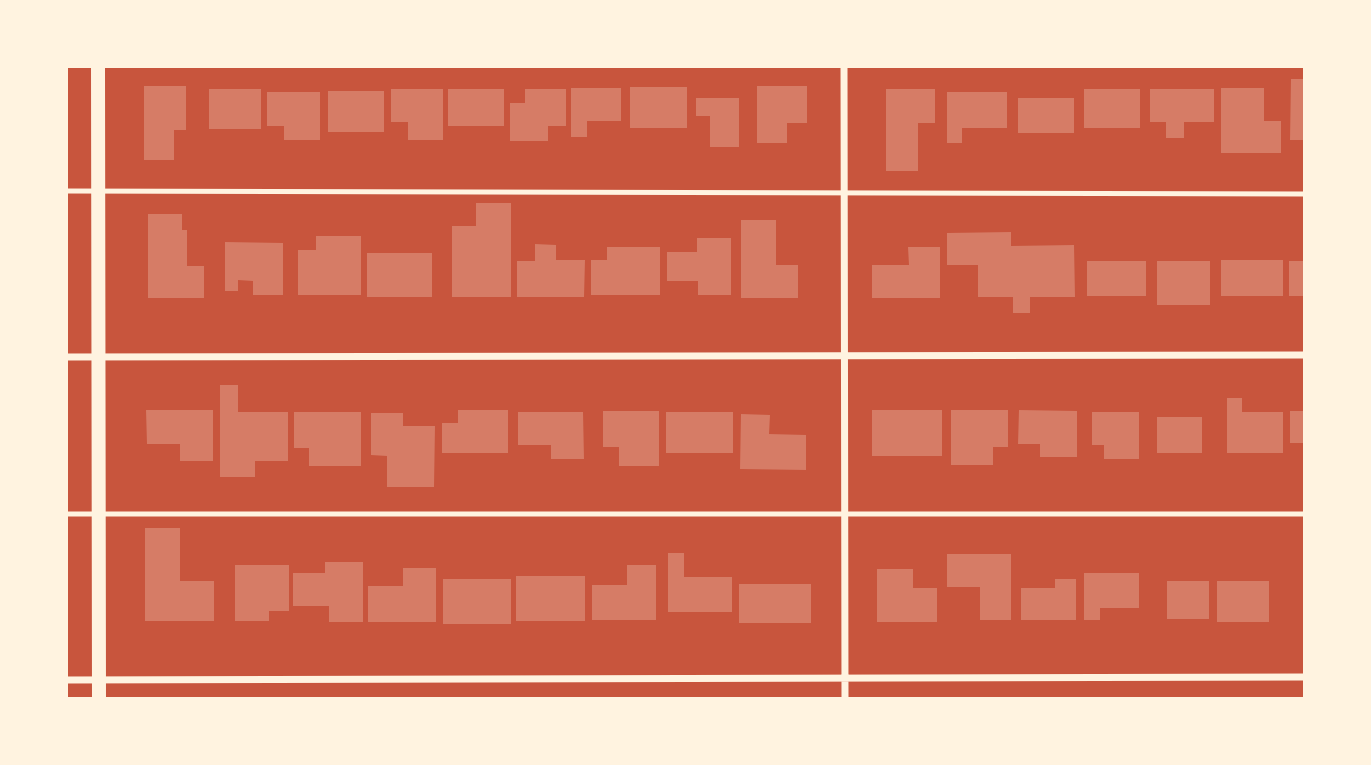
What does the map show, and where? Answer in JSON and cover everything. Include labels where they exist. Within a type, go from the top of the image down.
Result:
[{"type":"main road","points":[[98,66],[99,698]]},
{"type":"street","points":[[844,66],[845,698]]},
{"type":"street","points":[[66,357],[1304,355]]},
{"type":"street","points":[[66,680],[1304,677]]},
{"type":"lane","points":[[66,191],[1304,194]]},
{"type":"lane","points":[[66,514],[1304,513]]},
{"type":"building","points":[[1291,79],[1304,79],[1304,140],[1290,140]]},
{"type":"building","points":[[144,86],[186,86],[186,130],[174,130],[174,160],[144,160]]},
{"type":"building","points":[[757,86],[807,86],[807,123],[787,123],[787,143],[757,143]]},
{"type":"building","points":[[630,87],[687,87],[687,128],[630,128]]},
{"type":"building","points":[[571,88],[621,88],[621,121],[587,121],[587,137],[571,137]]},
{"type":"building","points":[[1221,88],[1264,88],[1264,121],[1281,121],[1281,153],[1221,153]]},
{"type":"building","points":[[209,89],[261,89],[261,129],[209,129]]},
{"type":"building","points":[[391,89],[443,89],[443,140],[408,140],[408,122],[391,122]]},
{"type":"building","points":[[448,89],[504,89],[504,126],[448,126]]},
{"type":"building","points":[[525,89],[566,89],[566,126],[548,126],[548,141],[510,141],[510,103],[525,103]]},
{"type":"building","points":[[886,89],[935,89],[935,123],[918,123],[918,171],[886,171]]},
{"type":"building","points":[[1084,89],[1140,89],[1140,128],[1084,128]]},
{"type":"building","points":[[1150,89],[1214,89],[1214,122],[1184,122],[1184,138],[1166,138],[1166,122],[1150,122]]},
{"type":"building","points":[[328,91],[384,91],[384,132],[328,132]]},
{"type":"building","points":[[267,92],[320,92],[320,140],[284,140],[284,126],[267,126]]},
{"type":"building","points":[[947,92],[1007,92],[1007,128],[962,128],[962,143],[947,143]]},
{"type":"building","points":[[696,98],[739,98],[739,147],[710,147],[710,116],[696,116]]},
{"type":"building","points":[[1018,98],[1074,98],[1074,133],[1018,133]]},
{"type":"building","points":[[476,203],[511,203],[511,297],[452,297],[452,226],[476,226]]},
{"type":"building","points":[[148,214],[182,214],[182,230],[187,230],[187,266],[204,266],[204,298],[148,298]]},
{"type":"building","points":[[741,220],[776,220],[776,265],[798,265],[798,298],[741,298]]},
{"type":"building","points":[[1011,232],[1011,246],[1074,245],[1075,297],[1030,297],[1030,313],[1013,313],[1013,297],[978,297],[978,265],[947,265],[947,233]]},
{"type":"building","points":[[316,236],[361,236],[361,295],[298,295],[298,250],[316,250]]},
{"type":"building","points":[[697,238],[731,238],[731,295],[698,295],[698,281],[667,281],[667,252],[697,252]]},
{"type":"building","points":[[225,242],[283,243],[283,295],[253,295],[253,281],[238,280],[238,291],[225,291]]},
{"type":"building","points":[[535,244],[556,245],[556,260],[585,260],[584,297],[517,297],[517,261],[535,261]]},
{"type":"building","points":[[607,247],[660,247],[660,295],[591,295],[591,260],[607,260]]},
{"type":"building","points":[[908,247],[940,247],[940,298],[872,298],[872,265],[909,265]]},
{"type":"building","points":[[367,253],[432,253],[432,297],[367,297]]},
{"type":"building","points":[[1221,260],[1283,260],[1283,296],[1221,296]]},
{"type":"building","points":[[1087,261],[1146,261],[1146,296],[1087,296]]},
{"type":"building","points":[[1157,261],[1210,261],[1210,305],[1157,305]]},
{"type":"building","points":[[1289,261],[1304,261],[1304,296],[1289,296]]},
{"type":"building","points":[[220,385],[238,385],[238,412],[288,412],[288,461],[255,461],[255,477],[220,477]]},
{"type":"building","points":[[1227,398],[1242,398],[1242,412],[1283,412],[1283,453],[1227,453]]},
{"type":"building","points":[[146,410],[213,410],[213,461],[180,461],[180,444],[147,444]]},
{"type":"building","points":[[458,410],[508,410],[508,453],[442,453],[442,423],[458,423]]},
{"type":"building","points":[[872,410],[942,410],[942,456],[872,456]]},
{"type":"building","points":[[951,410],[1008,410],[1008,447],[993,447],[993,465],[951,465]]},
{"type":"building","points":[[1019,410],[1077,411],[1077,457],[1040,457],[1040,444],[1018,444]]},
{"type":"building","points":[[603,411],[659,411],[659,466],[619,466],[619,447],[603,447]]},
{"type":"building","points":[[1290,411],[1304,411],[1304,443],[1290,443]]},
{"type":"building","points":[[294,412],[361,412],[361,466],[309,466],[309,448],[294,448]]},
{"type":"building","points":[[518,412],[583,412],[584,459],[551,459],[551,445],[518,445]]},
{"type":"building","points":[[666,412],[733,412],[733,453],[666,453]]},
{"type":"building","points":[[1092,412],[1139,412],[1139,459],[1104,459],[1104,445],[1092,445]]},
{"type":"building","points":[[371,413],[403,413],[403,426],[435,426],[434,487],[387,487],[387,456],[371,455]]},
{"type":"building","points":[[741,414],[770,415],[769,434],[806,435],[806,470],[740,469]]},
{"type":"building","points":[[1157,417],[1202,417],[1202,453],[1157,453]]},
{"type":"building","points":[[145,528],[180,528],[180,581],[214,581],[214,621],[145,621]]},
{"type":"building","points":[[668,553],[684,553],[684,577],[732,577],[732,612],[668,612]]},
{"type":"building","points":[[947,554],[1011,554],[1011,620],[980,620],[980,587],[947,587]]},
{"type":"building","points":[[325,562],[363,562],[363,622],[329,622],[329,606],[293,606],[293,573],[325,573]]},
{"type":"building","points":[[235,565],[289,565],[289,611],[269,611],[269,621],[235,621]]},
{"type":"building","points":[[627,565],[656,565],[656,620],[592,620],[592,585],[627,585]]},
{"type":"building","points":[[403,568],[436,568],[436,622],[368,622],[368,586],[403,586]]},
{"type":"building","points":[[877,569],[913,569],[913,588],[937,588],[937,622],[877,622]]},
{"type":"building","points":[[1084,573],[1139,573],[1139,608],[1100,608],[1100,620],[1084,620]]},
{"type":"building","points":[[516,576],[585,576],[585,621],[516,621]]},
{"type":"building","points":[[443,579],[511,579],[511,624],[443,624]]},
{"type":"building","points":[[1055,579],[1076,579],[1076,620],[1021,620],[1021,588],[1055,588]]},
{"type":"building","points":[[1167,581],[1209,581],[1209,619],[1167,619]]},
{"type":"building","points":[[1217,581],[1269,581],[1269,622],[1217,622]]},
{"type":"building","points":[[739,584],[811,584],[811,623],[739,623]]}]
